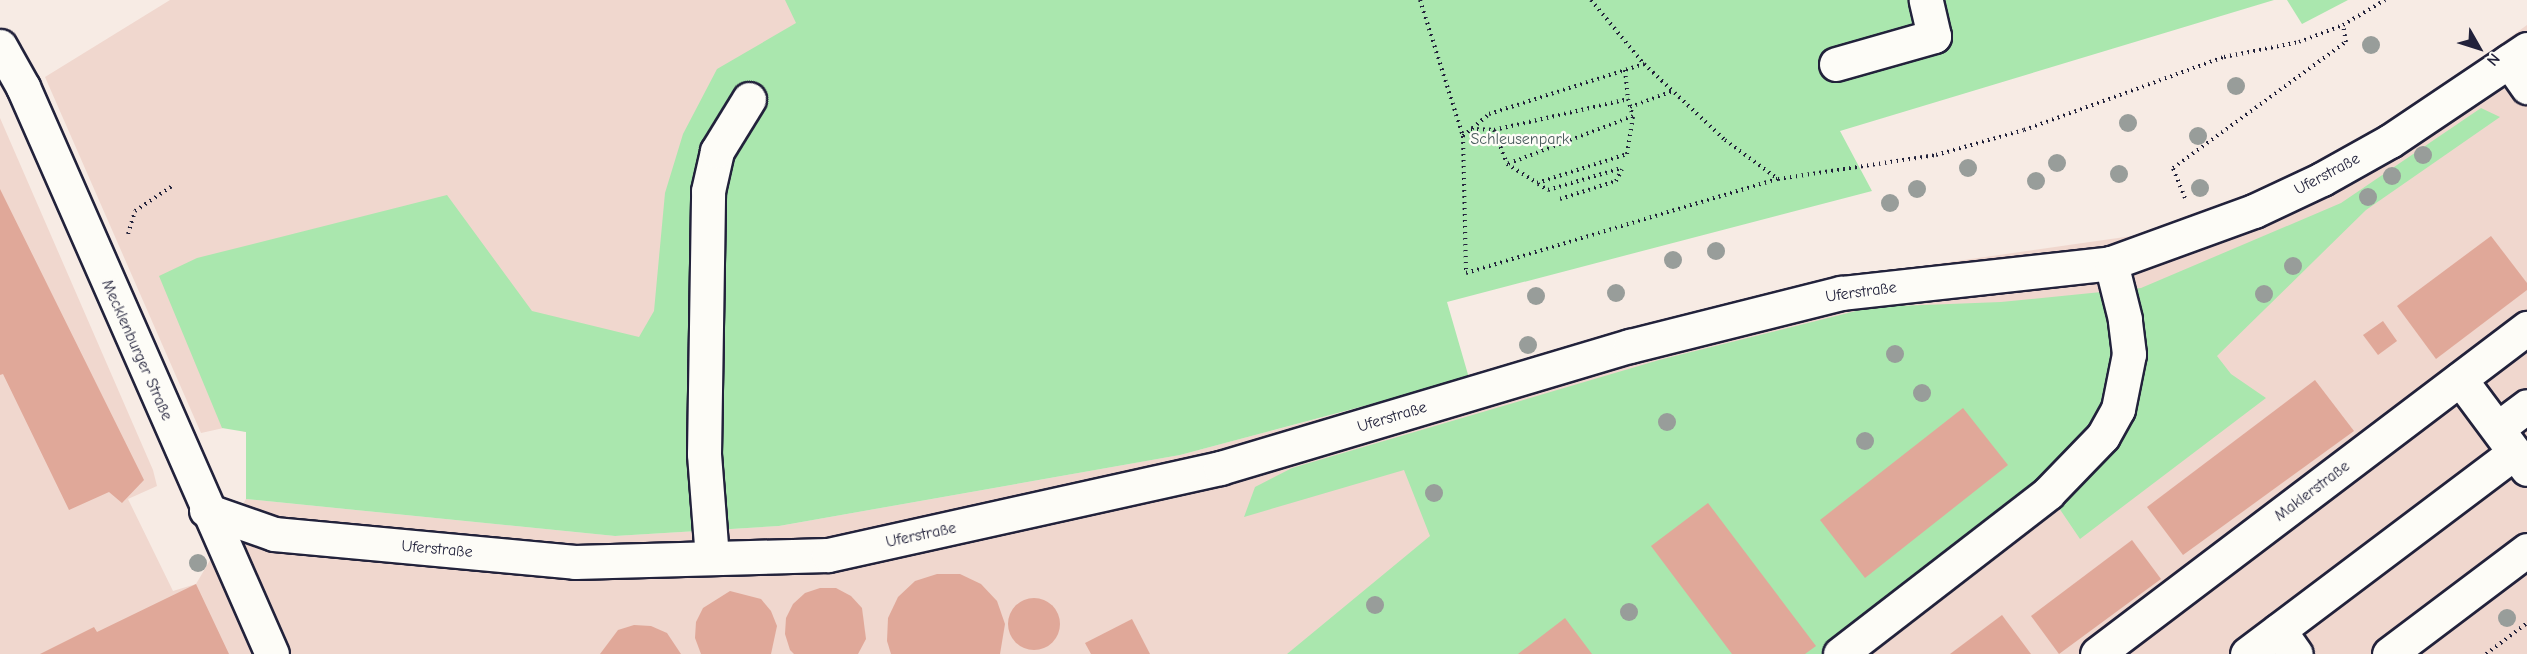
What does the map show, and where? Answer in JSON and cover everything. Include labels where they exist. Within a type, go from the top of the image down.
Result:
[{"type":"street","points":[[1836,64],[1934,36],[1926,0]]},
{"type":"street","name":"Mecklenburger Straße","points":[[0,46],[23,87],[206,510],[272,654]]},
{"type":"street","name":"Uferstraße","points":[[206,510],[286,535],[574,562],[828,555],[1220,468],[1630,346],[1841,293],[2111,263],[2254,211],[2322,179],[2521,66]]},
{"type":"street","points":[[712,558],[705,454],[708,191],[717,151],[731,123],[749,99]]},
{"type":"street","points":[[1840,654],[2048,493],[2103,436],[2118,409],[2129,354],[2125,319],[2111,263]]},
{"type":"street","name":"Maklerstraße","points":[[2112,649],[2527,328]]},
{"type":"street","points":[[2460,379],[2513,450]]},
{"type":"street","points":[[2247,654],[2288,642],[2513,450],[2527,406]]},
{"type":"street","points":[[2389,654],[2527,550]]},
{"type":"path","points":[[1420,0],[1463,136],[1466,273],[1778,179],[1936,155],[2024,130],[2224,57],[2299,42],[2343,25],[2385,0]]},
{"type":"path","points":[[1591,0],[1644,64],[1725,140],[1778,179]]},
{"type":"path","points":[[2173,168],[2346,42],[2343,25]]},
{"type":"path","points":[[1463,136],[1489,114],[1644,64]]},
{"type":"path","points":[[1537,183],[1627,154],[1633,116],[1628,99],[1625,70]]},
{"type":"path","points":[[1630,107],[1673,91]]},
{"type":"path","points":[[1471,129],[1494,130],[1628,99]]},
{"type":"path","points":[[1507,164],[1633,116]]},
{"type":"path","points":[[1494,130],[1507,164],[1548,190],[1622,168],[1616,180],[1560,199]]},
{"type":"path","points":[[2486,654],[2527,623]]},
{"type":"shaded area","points":[[170,0],[1292,0],[1431,273],[249,489],[246,432],[228,427],[201,433],[45,77]]},
{"type":"shaded area","points":[[2527,25],[2527,654],[0,654],[0,118],[153,470],[157,486],[128,499],[173,591],[196,584],[246,499],[615,536],[779,526],[1180,455],[1859,275],[2153,233],[2318,165],[2387,126]]},
{"type":"green space","name":"Schleusenpark","points":[[785,0],[2274,0],[1840,131],[1872,191],[1447,302],[1469,378],[1180,455],[779,526],[615,536],[246,499],[246,432],[222,428],[159,276],[197,258],[447,195],[532,311],[639,337],[654,311],[665,193],[683,134],[717,69],[796,23]]},
{"type":"green space","points":[[2287,0],[2348,0],[2302,24]]},
{"type":"green space","points":[[2481,108],[2500,117],[2366,210],[2217,356],[2231,374],[2266,398],[2080,539],[2059,508],[1867,654],[1287,654],[1430,536],[1404,470],[1244,517],[1255,487],[1292,468],[1659,360],[1872,307],[2001,302],[2141,288],[2341,203]]},
{"type":"building","points":[[0,189],[144,480],[122,503],[109,492],[69,510],[3,374],[0,375]]},
{"type":"building","points":[[2491,236],[2527,283],[2527,290],[2436,359],[2397,306]]},
{"type":"building","points":[[2383,321],[2397,341],[2378,355],[2363,335]]},
{"type":"building","points":[[2315,380],[2354,431],[2183,555],[2147,507]]},
{"type":"building","points":[[1963,408],[2008,465],[1865,578],[1820,520]]},
{"type":"building","points":[[1708,503],[1816,646],[1805,654],[1732,654],[1651,546]]},
{"type":"building","points":[[2132,540],[2161,579],[2059,654],[2031,616]]},
{"type":"building","points":[[937,574],[960,574],[981,584],[997,601],[1005,624],[1000,654],[891,654],[887,641],[888,618],[898,597],[915,581]]},
{"type":"building","points":[[196,584],[229,654],[40,654],[94,627],[97,632]]},
{"type":"building","points":[[820,588],[836,588],[851,596],[862,608],[866,639],[858,654],[794,654],[790,650],[785,634],[786,618],[793,604],[805,593]]},
{"type":"building","points":[[730,591],[761,599],[771,611],[777,626],[771,654],[701,654],[695,638],[696,622],[703,608]]},
{"type":"building","points":[[1034,598],[1044,600],[1052,606],[1058,614],[1060,624],[1058,634],[1052,642],[1044,648],[1034,650],[1024,648],[1016,642],[1010,634],[1008,624],[1010,614],[1016,606],[1024,600]]},
{"type":"building","points":[[2002,615],[2031,654],[1950,654]]},
{"type":"building","points":[[1565,618],[1592,654],[1518,654]]},
{"type":"building","points":[[1132,619],[1150,654],[1091,654],[1085,643]]},
{"type":"building","points":[[634,625],[651,626],[667,633],[681,654],[600,654],[618,630]]}]
